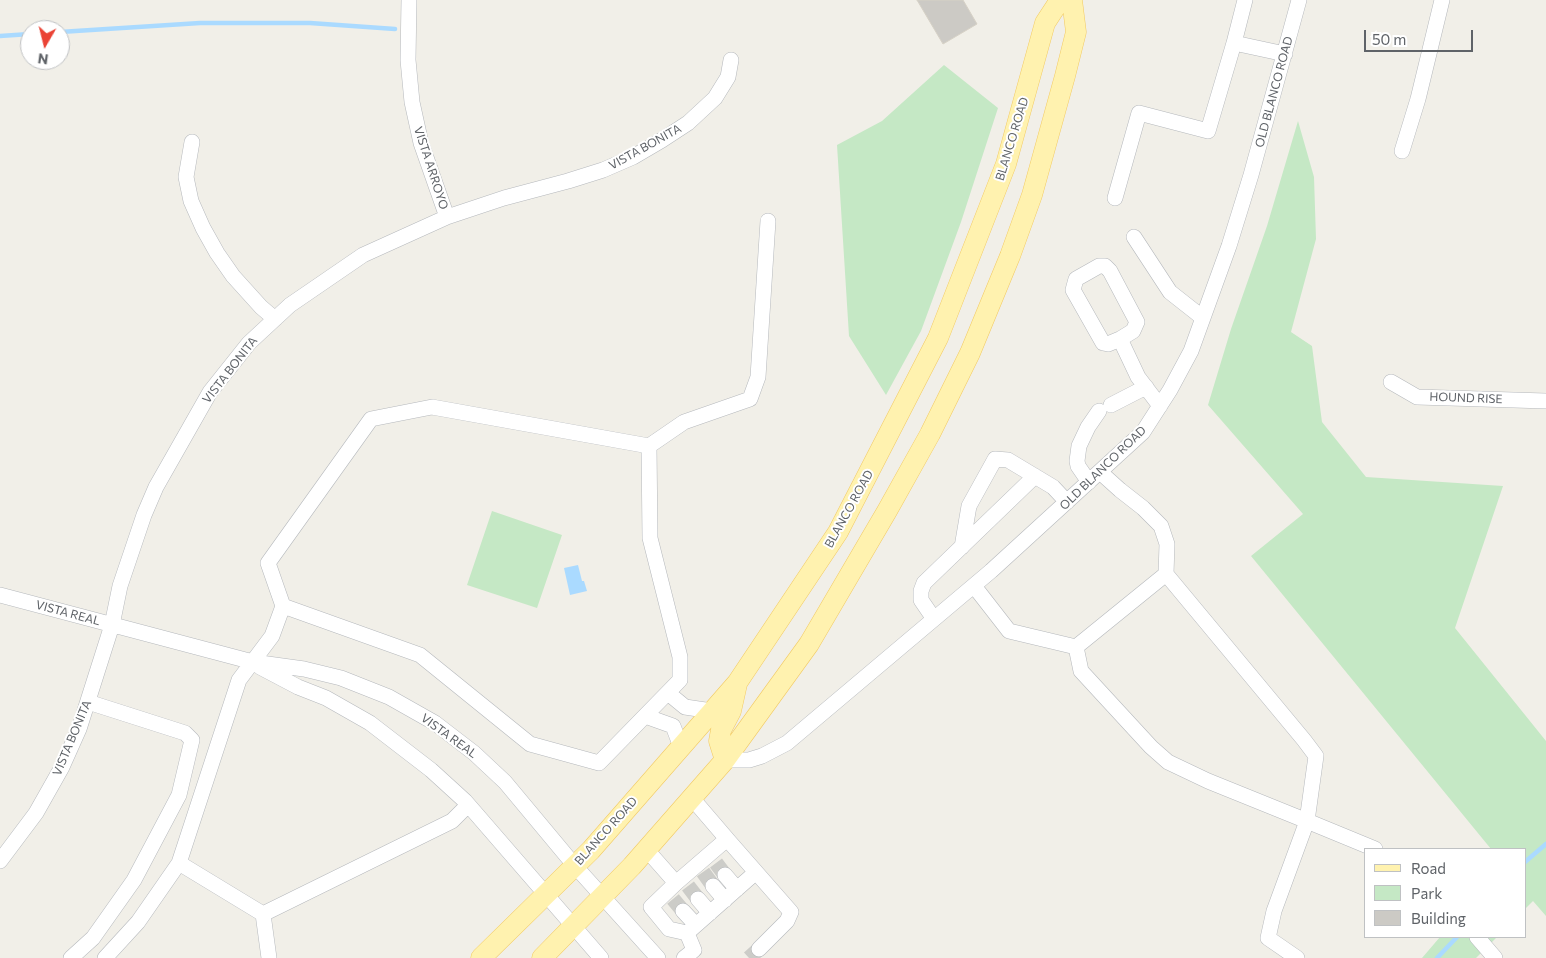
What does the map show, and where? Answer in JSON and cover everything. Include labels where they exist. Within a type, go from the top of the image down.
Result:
[{"type":"main road","name":"BLANCO ROAD","points":[[481,958],[591,850],[737,682],[838,532],[938,338],[1006,164],[1045,23],[1060,0]]},
{"type":"main road","points":[[542,958],[603,897],[725,760],[809,644],[930,434],[970,353],[1010,256],[1032,195],[1076,32],[1072,0]]},
{"type":"main road","points":[[725,760],[719,741],[720,730],[731,711],[737,682]]},
{"type":"street","name":"VISTA ARROYO","points":[[409,0],[408,60],[412,102],[421,143],[446,216]]},
{"type":"street","points":[[1115,198],[1139,113],[1208,131],[1234,43],[1244,0]]},
{"type":"street","name":"OLD BLANCO ROAD","points":[[725,760],[749,760],[762,756],[787,743],[974,586],[1143,432],[1170,390],[1191,351],[1203,318],[1229,246],[1251,175],[1299,0]]},
{"type":"street","points":[[1402,151],[1418,99],[1442,0]]},
{"type":"street","points":[[1234,43],[1285,54]]},
{"type":"street","name":"VISTA BONITA","points":[[0,861],[36,813],[62,767],[79,729],[112,625],[120,586],[144,515],[161,479],[210,392],[249,343],[290,305],[363,254],[446,216],[603,170],[633,157],[688,123],[716,98],[728,77],[731,60]]},
{"type":"street","points":[[192,142],[186,177],[192,201],[203,228],[233,276],[261,307],[275,319]]},
{"type":"street","points":[[105,958],[138,922],[180,864],[239,680],[272,636],[283,606],[268,563],[371,419],[432,407],[649,446],[684,422],[750,399],[758,377],[768,221]]},
{"type":"street","points":[[1134,237],[1170,292],[1203,318]]},
{"type":"street","points":[[1099,266],[1105,266],[1110,271],[1137,322],[1133,331],[1120,339],[1108,344],[1103,343],[1073,290],[1076,279],[1099,266]]},
{"type":"street","points":[[1120,339],[1138,377],[1160,406]]},
{"type":"street","name":"HOUND RISE","points":[[1390,382],[1417,397],[1546,401]]},
{"type":"street","points":[[1146,387],[1105,408],[1088,427],[1079,446],[1078,466],[1120,490],[1143,508],[1161,526],[1166,544],[1166,574],[1316,756],[1307,821],[1274,911],[1268,938],[1297,958]]},
{"type":"street","points":[[283,606],[420,655],[530,744],[599,763],[680,680],[680,657],[650,538],[649,446]]},
{"type":"street","points":[[962,547],[969,506],[995,459],[1008,460],[1053,487],[1068,502]]},
{"type":"street","points":[[934,620],[921,600],[920,592],[924,583],[1035,476]]},
{"type":"street","points":[[1076,646],[1166,574]]},
{"type":"street","points":[[974,586],[1009,631],[1076,646]]},
{"type":"street","name":"VISTA REAL","points":[[0,595],[252,662],[304,668],[341,678],[389,698],[435,723],[474,753],[505,782],[575,866],[658,958]]},
{"type":"street","points":[[1076,646],[1081,671],[1168,762],[1208,781],[1373,848]]},
{"type":"street","name":"VISTA REAL","points":[[252,662],[298,687],[326,698],[370,723],[431,770],[468,805],[602,958]]},
{"type":"street","points":[[668,693],[685,707],[712,711]]},
{"type":"street","points":[[71,958],[93,938],[134,880],[179,795],[192,740],[186,733],[88,702]]},
{"type":"street","points":[[645,716],[673,726],[681,747]]},
{"type":"street","points":[[691,797],[755,873],[791,912],[787,921],[758,949]]},
{"type":"street","points":[[263,914],[452,821],[468,805]]},
{"type":"street","points":[[716,864],[726,839]]},
{"type":"street","points":[[646,849],[677,887]]},
{"type":"street","points":[[180,864],[263,914]]},
{"type":"street","points":[[716,864],[700,869],[651,907],[669,929],[692,929],[755,873]]},
{"type":"street","points":[[716,864],[737,889]]},
{"type":"street","points":[[714,886],[724,900]]},
{"type":"street","points":[[698,899],[710,913]]},
{"type":"street","points":[[683,911],[692,929],[693,955]]},
{"type":"street","points":[[263,914],[269,958]]},
{"type":"street","points":[[1481,941],[1495,958]]},
{"type":"green space","points":[[944,65],[998,108],[961,222],[921,331],[886,395],[849,336],[837,145],[882,121]]},
{"type":"green space","points":[[1298,121],[1314,177],[1316,239],[1291,332],[1312,346],[1322,422],[1366,477],[1503,486],[1455,628],[1546,741],[1546,916],[1533,901],[1526,908],[1526,848],[1490,848],[1251,556],[1303,514],[1208,405],[1231,329],[1267,226]]},
{"type":"green space","points":[[492,511],[562,535],[537,608],[467,585]]},
{"type":"green space","points":[[1439,938],[1496,938],[1476,958],[1422,958]]},
{"type":"water","points":[[578,565],[587,591],[570,595],[564,568]]},
{"type":"building","points":[[917,0],[963,0],[977,24],[943,44]]},
{"type":"waterway","points":[[70,31],[200,23],[310,23],[395,29]]},
{"type":"waterway","points":[[0,36],[20,35]]},
{"type":"waterway","points":[[1526,861],[1546,844]]},
{"type":"waterway","points":[[1437,958],[1456,938]]},
{"type":"tunnel","points":[[716,863],[725,875]]},
{"type":"tunnel","points":[[703,872],[713,886]]},
{"type":"tunnel","points":[[688,886],[698,899]]},
{"type":"tunnel","points":[[673,899],[683,911]]},
{"type":"tunnel","points":[[749,958],[759,949]]}]
